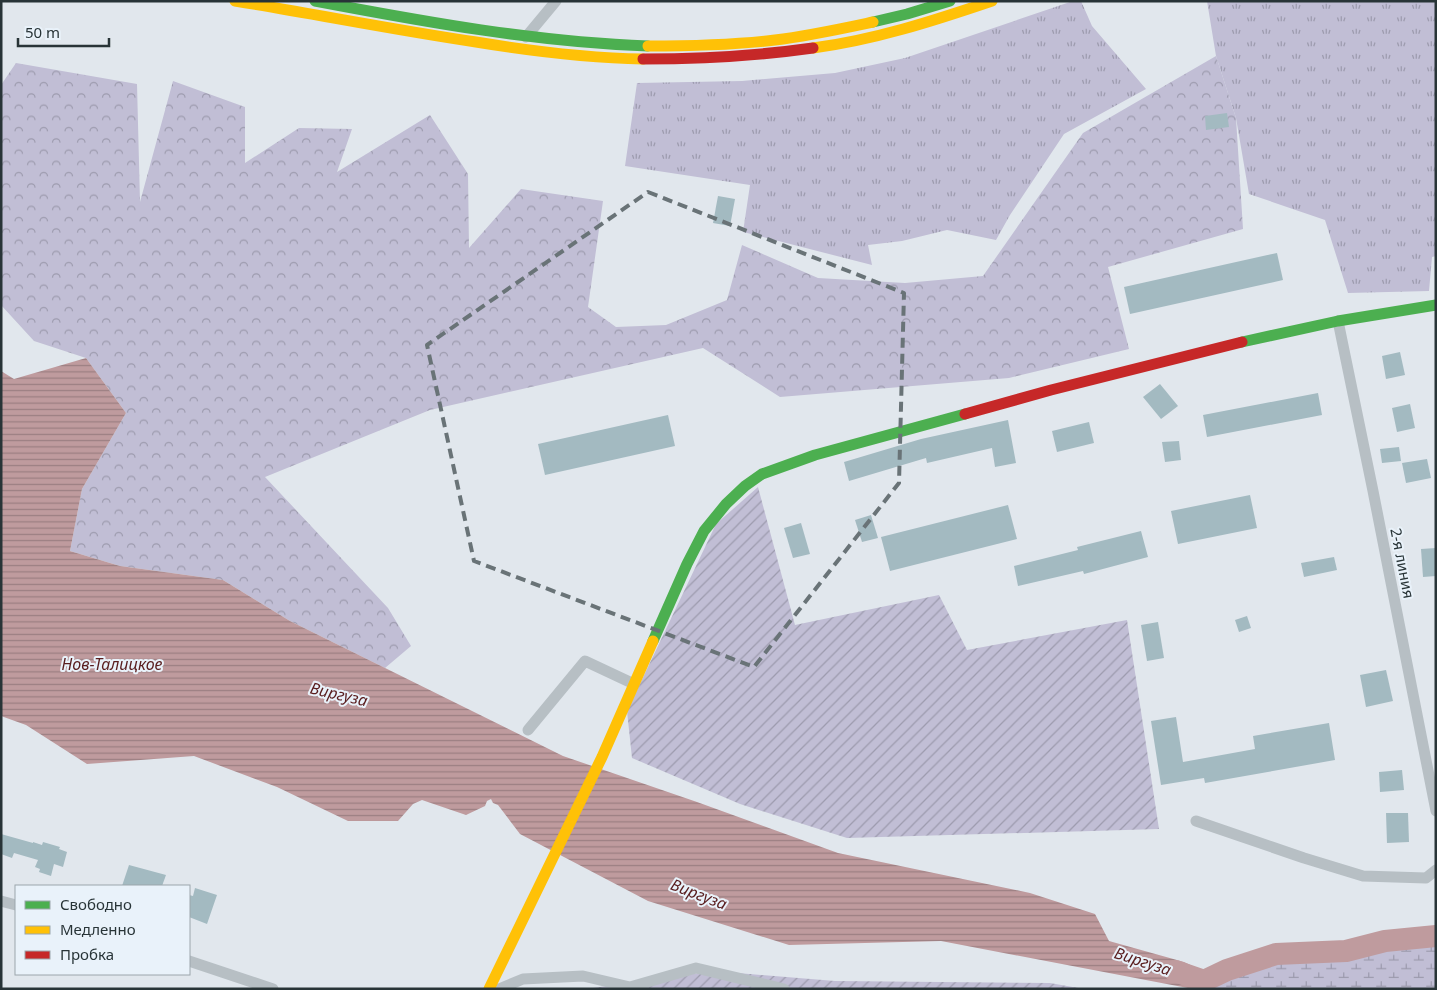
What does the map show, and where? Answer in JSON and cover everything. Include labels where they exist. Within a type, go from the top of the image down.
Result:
[{"type":"main road","points":[[235,1],[524,50],[611,58],[684,59],[760,55],[823,47],[881,34],[992,1]]},
{"type":"main road","points":[[315,1],[408,19],[526,37],[610,44],[681,46],[757,43],[785,39],[879,22],[950,1]]},
{"type":"main road","points":[[489,989],[602,757],[687,564],[704,531],[726,504],[745,486],[762,474],[815,454],[1051,390],[1262,337],[1436,306]]},
{"type":"street","points":[[526,37],[556,1]]},
{"type":"street","name":"2-я линия","points":[[1338,322],[1436,811]]},
{"type":"street","points":[[528,730],[584,661],[634,684]]},
{"type":"street","points":[[1196,821],[1296,856],[1363,876],[1426,878],[1436,870]]},
{"type":"street","points":[[1,901],[15,906]]},
{"type":"street","points":[[190,961],[273,989]]},
{"type":"street","points":[[499,989],[523,979],[583,976],[630,988],[696,968],[784,989]]},
{"type":"highlighted area","points":[[648,192],[904,293],[899,483],[754,667],[474,561],[427,345]]},
{"type":"green space","points":[[1073,1],[1081,1],[1092,26],[1146,89],[1064,134],[1010,215],[996,240],[947,230],[902,241],[868,245],[872,265],[743,232],[750,185],[625,166],[637,83],[742,81],[835,73],[905,58]]},
{"type":"green space","points":[[1207,1],[1436,1],[1436,256],[1432,257],[1429,291],[1348,293],[1325,220],[1249,194],[1236,118],[1216,56]]},
{"type":"green space","points":[[1216,56],[1236,118],[1243,229],[1108,267],[1129,349],[1009,378],[780,397],[703,348],[430,410],[265,477],[388,608],[411,646],[385,668],[290,621],[223,580],[120,566],[70,551],[82,489],[126,413],[86,358],[34,341],[1,305],[1,85],[16,63],[137,84],[140,202],[173,81],[245,107],[245,163],[299,128],[352,129],[337,172],[430,115],[468,174],[469,248],[521,189],[603,201],[588,307],[616,327],[666,325],[727,300],[742,245],[818,278],[905,283],[983,276],[1083,133]]},
{"type":"green space","points":[[758,487],[795,625],[939,595],[967,650],[1127,620],[1159,829],[847,838],[740,804],[632,758],[627,711],[716,524]]},
{"type":"green space","points":[[1436,936],[1436,989],[1203,989],[1205,972],[1227,970],[1276,954],[1346,951],[1385,941]]},
{"type":"green space","points":[[714,971],[835,981],[1050,983],[1084,989],[586,989]]},
{"type":"water","name":"Нов-Талицкое","points":[[86,358],[126,413],[82,489],[70,551],[120,566],[223,580],[290,621],[563,756],[838,853],[1030,893],[1095,914],[1109,941],[1184,962],[1205,972],[1203,989],[1193,989],[941,941],[789,945],[648,901],[520,834],[498,805],[493,803],[491,799],[487,801],[485,806],[466,815],[422,800],[413,804],[398,821],[348,821],[277,787],[194,756],[87,764],[26,725],[1,716],[1,371],[14,379]]},
{"type":"building","points":[[1227,113],[1229,127],[1206,130],[1205,116]]},
{"type":"building","points":[[718,196],[735,199],[730,226],[713,223]]},
{"type":"building","points":[[1277,253],[1283,280],[1130,314],[1124,287]]},
{"type":"building","points":[[1400,352],[1405,375],[1386,379],[1382,356]]},
{"type":"building","points":[[1160,384],[1178,406],[1161,419],[1143,397]]},
{"type":"building","points":[[1318,393],[1322,415],[1207,437],[1203,415]]},
{"type":"building","points":[[1410,404],[1415,428],[1397,432],[1392,408]]},
{"type":"building","points":[[668,415],[675,446],[545,475],[538,444]]},
{"type":"building","points":[[1008,420],[1016,463],[995,467],[992,448],[927,463],[926,458],[849,481],[844,462],[921,439]]},
{"type":"building","points":[[1089,422],[1094,443],[1057,452],[1052,431]]},
{"type":"building","points":[[1179,441],[1181,460],[1165,462],[1162,442]]},
{"type":"building","points":[[1399,447],[1401,461],[1382,463],[1380,449]]},
{"type":"building","points":[[1427,459],[1431,478],[1406,483],[1402,463]]},
{"type":"building","points":[[1250,495],[1257,528],[1178,544],[1171,511]]},
{"type":"building","points":[[1008,505],[1017,539],[890,571],[881,537]]},
{"type":"building","points":[[871,515],[878,538],[862,542],[855,520]]},
{"type":"building","points":[[801,523],[810,554],[793,558],[784,528]]},
{"type":"building","points":[[1141,531],[1148,557],[1084,574],[1083,571],[1018,586],[1014,566],[1078,550],[1077,547]]},
{"type":"building","points":[[1436,548],[1436,576],[1423,577],[1421,549]]},
{"type":"building","points":[[1334,557],[1337,570],[1304,577],[1301,563]]},
{"type":"building","points":[[1247,616],[1251,628],[1239,632],[1235,620]]},
{"type":"building","points":[[1158,622],[1164,658],[1147,661],[1141,625]]},
{"type":"building","points":[[1386,670],[1393,701],[1366,707],[1360,675]]},
{"type":"building","points":[[1176,717],[1183,762],[1255,749],[1253,736],[1329,723],[1335,760],[1205,783],[1204,778],[1161,785],[1151,721]]},
{"type":"building","points":[[1402,770],[1404,790],[1380,792],[1379,772]]},
{"type":"building","points":[[1386,813],[1408,813],[1409,842],[1387,843]]},
{"type":"building","points":[[1,834],[42,845],[43,842],[60,847],[59,849],[67,852],[63,867],[54,864],[51,876],[39,872],[40,869],[35,867],[38,860],[14,853],[12,858],[1,854]]},
{"type":"building","points":[[129,865],[166,875],[162,885],[122,885]]},
{"type":"building","points":[[195,888],[217,895],[207,924],[190,917],[190,895],[193,896]]},
{"type":"waterway","name":"Виргуза","points":[[1175,971],[1204,981],[1227,970],[1276,954],[1346,951],[1385,941],[1436,936]]},
{"type":"traffic: fast","points":[[315,1],[523,36],[648,46]]},
{"type":"traffic: fast","points":[[873,22],[950,1]]},
{"type":"traffic: fast","points":[[1242,342],[1338,321],[1436,305]]},
{"type":"traffic: fast","points":[[653,641],[687,564],[704,531],[726,504],[745,486],[762,474],[815,455],[965,414]]},
{"type":"traffic: slow","points":[[235,1],[517,48],[580,56],[643,59]]},
{"type":"traffic: slow","points":[[813,48],[881,35],[926,23],[992,1]]},
{"type":"traffic: slow","points":[[648,46],[759,42],[873,22]]},
{"type":"traffic: slow","points":[[489,989],[602,757],[653,641]]},
{"type":"traffic: jam","points":[[643,59],[728,56],[813,48]]},
{"type":"traffic: jam","points":[[965,414],[1051,390],[1242,342]]}]
